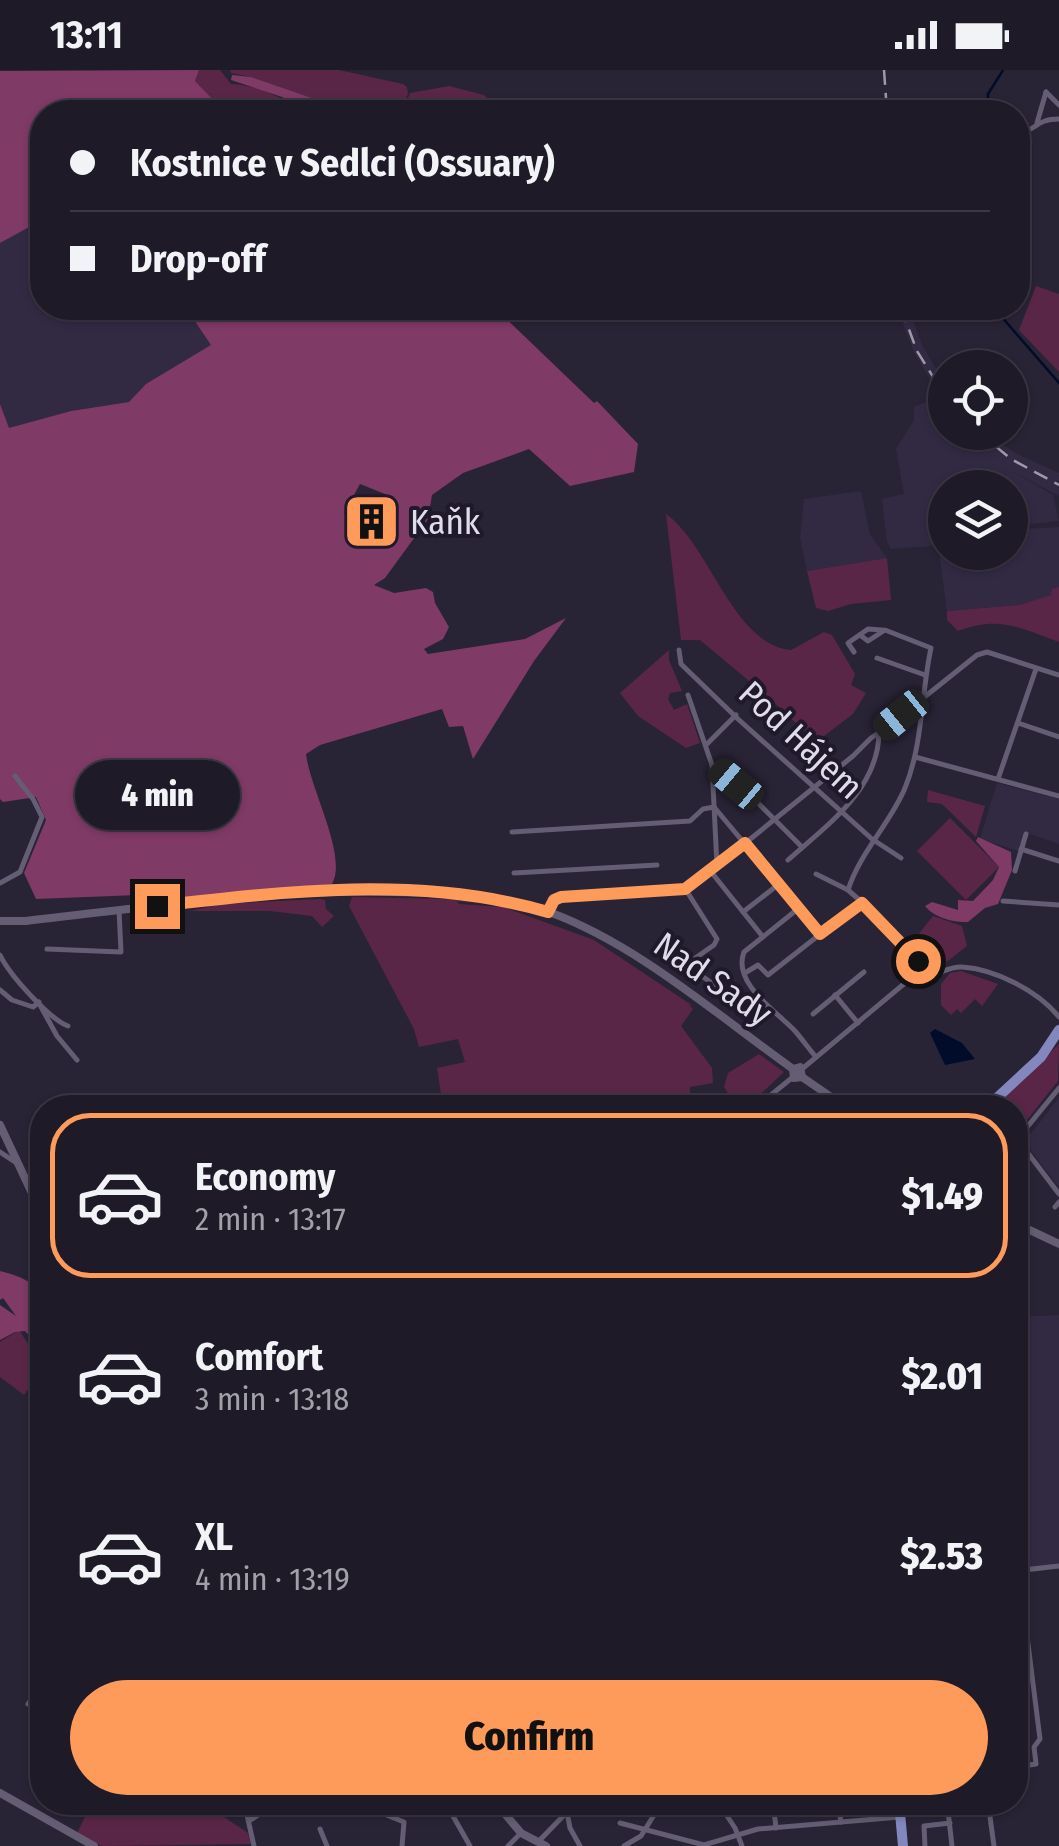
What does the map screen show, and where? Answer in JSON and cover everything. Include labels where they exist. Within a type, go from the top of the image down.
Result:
[{"type":"main road","points":[[1000,1095],[1041,1057],[1059,1030]]},
{"type":"main road","points":[[900,1817],[903,1846]]},
{"type":"street","points":[[1037,122],[1046,92],[1059,105]]},
{"type":"street","points":[[1030,128],[1044,119],[1059,119]]},
{"type":"street","points":[[848,890],[859,863],[903,794],[915,757],[931,648],[885,630],[868,641],[860,635],[848,643],[854,652]]},
{"type":"street","name":"Pod Hájem","points":[[679,650],[681,664],[841,812],[901,858]]},
{"type":"street","points":[[922,698],[983,652],[1059,675]]},
{"type":"street","points":[[877,658],[925,675]]},
{"type":"street","points":[[998,779],[1036,667]]},
{"type":"street","points":[[688,695],[712,764],[718,866]]},
{"type":"street","points":[[548,912],[554,900],[561,897],[685,889],[908,713]]},
{"type":"street","points":[[706,745],[736,715]]},
{"type":"street","points":[[1018,723],[1059,737]]},
{"type":"street","points":[[788,860],[854,800],[870,771],[879,733]]},
{"type":"street","points":[[915,757],[1059,796]]},
{"type":"street","points":[[712,764],[802,847]]},
{"type":"street","points":[[0,883],[20,872],[40,823],[40,812],[16,776]]},
{"type":"street","points":[[512,832],[690,821],[706,808],[714,807]]},
{"type":"street","points":[[714,807],[820,934]]},
{"type":"street","points":[[1015,871],[1026,834]]},
{"type":"street","points":[[1021,849],[1059,861]]},
{"type":"street","points":[[514,874],[658,865]]},
{"type":"street","points":[[711,872],[763,937]]},
{"type":"street","points":[[816,874],[848,890],[931,975],[959,967],[978,970],[1020,986],[1050,1006],[1059,1017]]},
{"type":"street","points":[[743,912],[779,884]]},
{"type":"street","points":[[685,889],[717,939],[690,966],[728,996],[770,1011]]},
{"type":"street","name":"Nad Sady","points":[[0,921],[286,892],[465,894],[515,902],[600,935],[828,1095]]},
{"type":"street","points":[[1003,901],[1059,905]]},
{"type":"street","points":[[745,973],[758,965],[768,974],[860,903]]},
{"type":"street","points":[[799,908],[742,956],[745,973],[770,1011],[795,1031],[816,1057]]},
{"type":"street","points":[[122,910],[122,960]]},
{"type":"street","points":[[47,949],[122,952]]},
{"type":"street","points":[[0,955],[39,1002],[68,1026]]},
{"type":"street","points":[[771,1095],[924,968]]},
{"type":"street","points":[[813,1014],[864,972]]},
{"type":"street","points":[[0,990],[23,1004],[33,1007],[39,1002]]},
{"type":"street","points":[[836,995],[858,1022]]},
{"type":"street","points":[[39,1002],[57,1036],[77,1060]]},
{"type":"street","points":[[1050,1006],[1059,1004]]},
{"type":"street","points":[[1028,1126],[1059,1088]]},
{"type":"street","points":[[0,1125],[30,1187]]},
{"type":"street","points":[[0,1152],[18,1166]]},
{"type":"street","points":[[1028,1156],[1059,1194]]},
{"type":"street","points":[[1028,1229],[1059,1244]]},
{"type":"street","points":[[1028,1570],[1059,1566]]},
{"type":"street","points":[[1028,1644],[1040,1739],[1034,1747],[1036,1764],[1028,1765]]},
{"type":"street","points":[[0,1793],[30,1810]]},
{"type":"street","points":[[39,1815],[94,1846]]},
{"type":"street","points":[[247,1815],[254,1846]]},
{"type":"street","points":[[248,1820],[256,1815]]},
{"type":"street","points":[[386,1815],[404,1822],[402,1846]]},
{"type":"street","points":[[452,1815],[470,1846]]},
{"type":"street","points":[[506,1815],[522,1834],[542,1844],[565,1815]]},
{"type":"street","points":[[568,1815],[580,1846]]},
{"type":"street","points":[[624,1846],[646,1830],[655,1815]]},
{"type":"street","points":[[726,1815],[742,1846]]},
{"type":"street","points":[[774,1815],[776,1828]]},
{"type":"street","points":[[840,1815],[841,1822]]},
{"type":"street","points":[[949,1815],[952,1846]]},
{"type":"street","points":[[990,1815],[994,1846]]},
{"type":"street","points":[[620,1823],[704,1845],[737,1834],[776,1828],[900,1817]]},
{"type":"street","points":[[925,1846],[924,1826],[950,1823]]},
{"type":"street","points":[[320,1829],[327,1846]]},
{"type":"street","points":[[508,1846],[522,1834]]},
{"type":"shaded area","points":[[199,70],[220,70],[231,84],[249,86],[284,100],[213,100],[195,81]]},
{"type":"shaded area","points":[[199,70],[195,81],[213,100],[30,100],[30,227],[0,243],[0,71]]},
{"type":"shaded area","points":[[230,70],[339,70],[403,84],[408,94],[405,100],[313,100]]},
{"type":"shaded area","points":[[232,75],[251,77],[314,100],[287,100],[231,80]]},
{"type":"shaded area","points":[[449,86],[484,95],[489,100],[407,100],[410,93]]},
{"type":"shaded area","points":[[30,226],[30,320],[194,320],[212,345],[129,402],[71,411],[9,429],[0,404],[0,243]]},
{"type":"shaded area","points":[[1036,286],[1059,294],[1059,372],[1019,330],[1023,320],[1030,320],[1030,302]]},
{"type":"shaded area","points":[[194,320],[508,320],[638,444],[634,472],[570,486],[529,449],[463,473],[432,495],[428,519],[385,578],[374,585],[394,593],[426,588],[433,592],[449,627],[443,639],[424,649],[428,654],[525,639],[566,618],[534,661],[473,759],[463,726],[449,727],[442,709],[320,745],[306,754],[332,840],[336,872],[332,884],[155,902],[138,895],[36,899],[24,873],[46,820],[36,797],[3,802],[0,799],[0,404],[9,428],[71,411],[129,402],[146,384],[211,345]],"holes":[[[360,484],[385,494],[389,500],[382,528],[378,530],[344,513]]]},
{"type":"shaded area","points":[[902,320],[913,320],[928,355],[928,376]]},
{"type":"shaded area","points":[[928,401],[928,450],[1011,450],[1059,473],[1059,496],[1028,480],[1028,470],[928,470],[928,546],[891,549],[882,499],[904,494],[896,449],[914,420],[914,407]]},
{"type":"shaded area","points":[[1028,481],[1053,495],[1059,521],[1028,524]]},
{"type":"shaded area","points":[[861,491],[870,535],[887,558],[807,571],[800,538],[804,499]]},
{"type":"shaded area","points":[[666,514],[682,529],[753,631],[771,644],[791,650],[824,632],[832,635],[855,674],[851,685],[866,693],[853,714],[816,742],[700,640],[681,640]]},
{"type":"shaded area","points":[[1059,527],[1059,587],[1053,589],[1052,595],[1019,605],[947,611],[941,570],[1028,570],[1028,529]]},
{"type":"shaded area","points":[[887,558],[891,600],[828,611],[816,608],[807,571]]},
{"type":"shaded area","points":[[1059,587],[1059,642],[998,624],[958,631],[947,620],[947,611],[1019,605],[1051,595],[1052,589]]},
{"type":"shaded area","points":[[669,650],[669,660],[682,691],[670,693],[668,699],[674,710],[687,704],[700,743],[686,748],[638,716],[620,693]]},
{"type":"shaded area","points":[[997,783],[1059,799],[1059,844],[1025,832],[1018,851],[980,839]]},
{"type":"shaded area","points":[[928,790],[985,806],[976,837],[942,804],[927,802]]},
{"type":"shaded area","points":[[950,818],[999,867],[966,900],[917,851]]},
{"type":"shaded area","points":[[978,837],[1011,852],[1012,870],[998,904],[985,908],[968,922],[933,913],[925,906],[932,902],[958,910],[958,900],[973,901],[993,880],[999,867],[976,841]]},
{"type":"shaded area","points":[[352,897],[448,899],[484,904],[457,901],[459,904],[503,907],[594,940],[693,1006],[689,1005],[693,1009],[681,1026],[712,1068],[713,1083],[690,1087],[690,1093],[680,1095],[441,1095],[437,1068],[465,1062],[458,1039],[419,1047],[414,1029],[349,906]]},
{"type":"shaded area","points":[[325,900],[326,909],[334,916],[322,927],[312,916],[270,911],[190,911],[222,904]]},
{"type":"shaded area","points":[[933,916],[962,926],[967,946],[935,971],[910,945]]},
{"type":"shaded area","points":[[961,971],[998,984],[982,1006],[975,999],[961,1013],[957,1009],[951,1015],[941,1005],[941,984],[950,973]]},
{"type":"shaded area","points":[[1059,1044],[1058,1081],[1028,1119],[1028,1095],[1006,1095]]},
{"type":"shaded area","points":[[759,1054],[784,1072],[760,1095],[729,1095],[724,1087],[728,1073]]},
{"type":"shaded area","points":[[1059,1098],[1059,1187],[1028,1147],[1028,1137]]},
{"type":"shaded area","points":[[0,1271],[30,1283],[30,1337],[25,1331],[15,1332],[0,1340],[0,1305],[16,1316],[3,1298],[0,1300]]},
{"type":"shaded area","points":[[1059,1315],[1059,1565],[1028,1568],[1028,1316]]},
{"type":"shaded area","points":[[19,1330],[30,1346],[30,1386],[24,1395],[0,1377],[0,1342]]},
{"type":"shaded area","points":[[86,1815],[221,1815],[248,1833],[251,1844],[102,1846],[77,1833]]},
{"type":"water","points":[[935,1029],[962,1043],[975,1059],[945,1065],[930,1033]]},
{"type":"waterway","points":[[988,100],[1003,70]]},
{"type":"waterway","points":[[1004,320],[1059,383]]},
{"type":"railway","points":[[884,70],[886,100]]},
{"type":"railway","points":[[905,320],[928,369]]},
{"type":"railway","points":[[1000,450],[1059,485]]},
{"type":"place","name":"Kaňk","points":[[371,522]]},
{"type":"route","points":[[157,906],[343,890],[465,894],[548,912],[554,900],[561,897],[685,889],[745,843],[820,934],[862,903],[918,961]]}]
